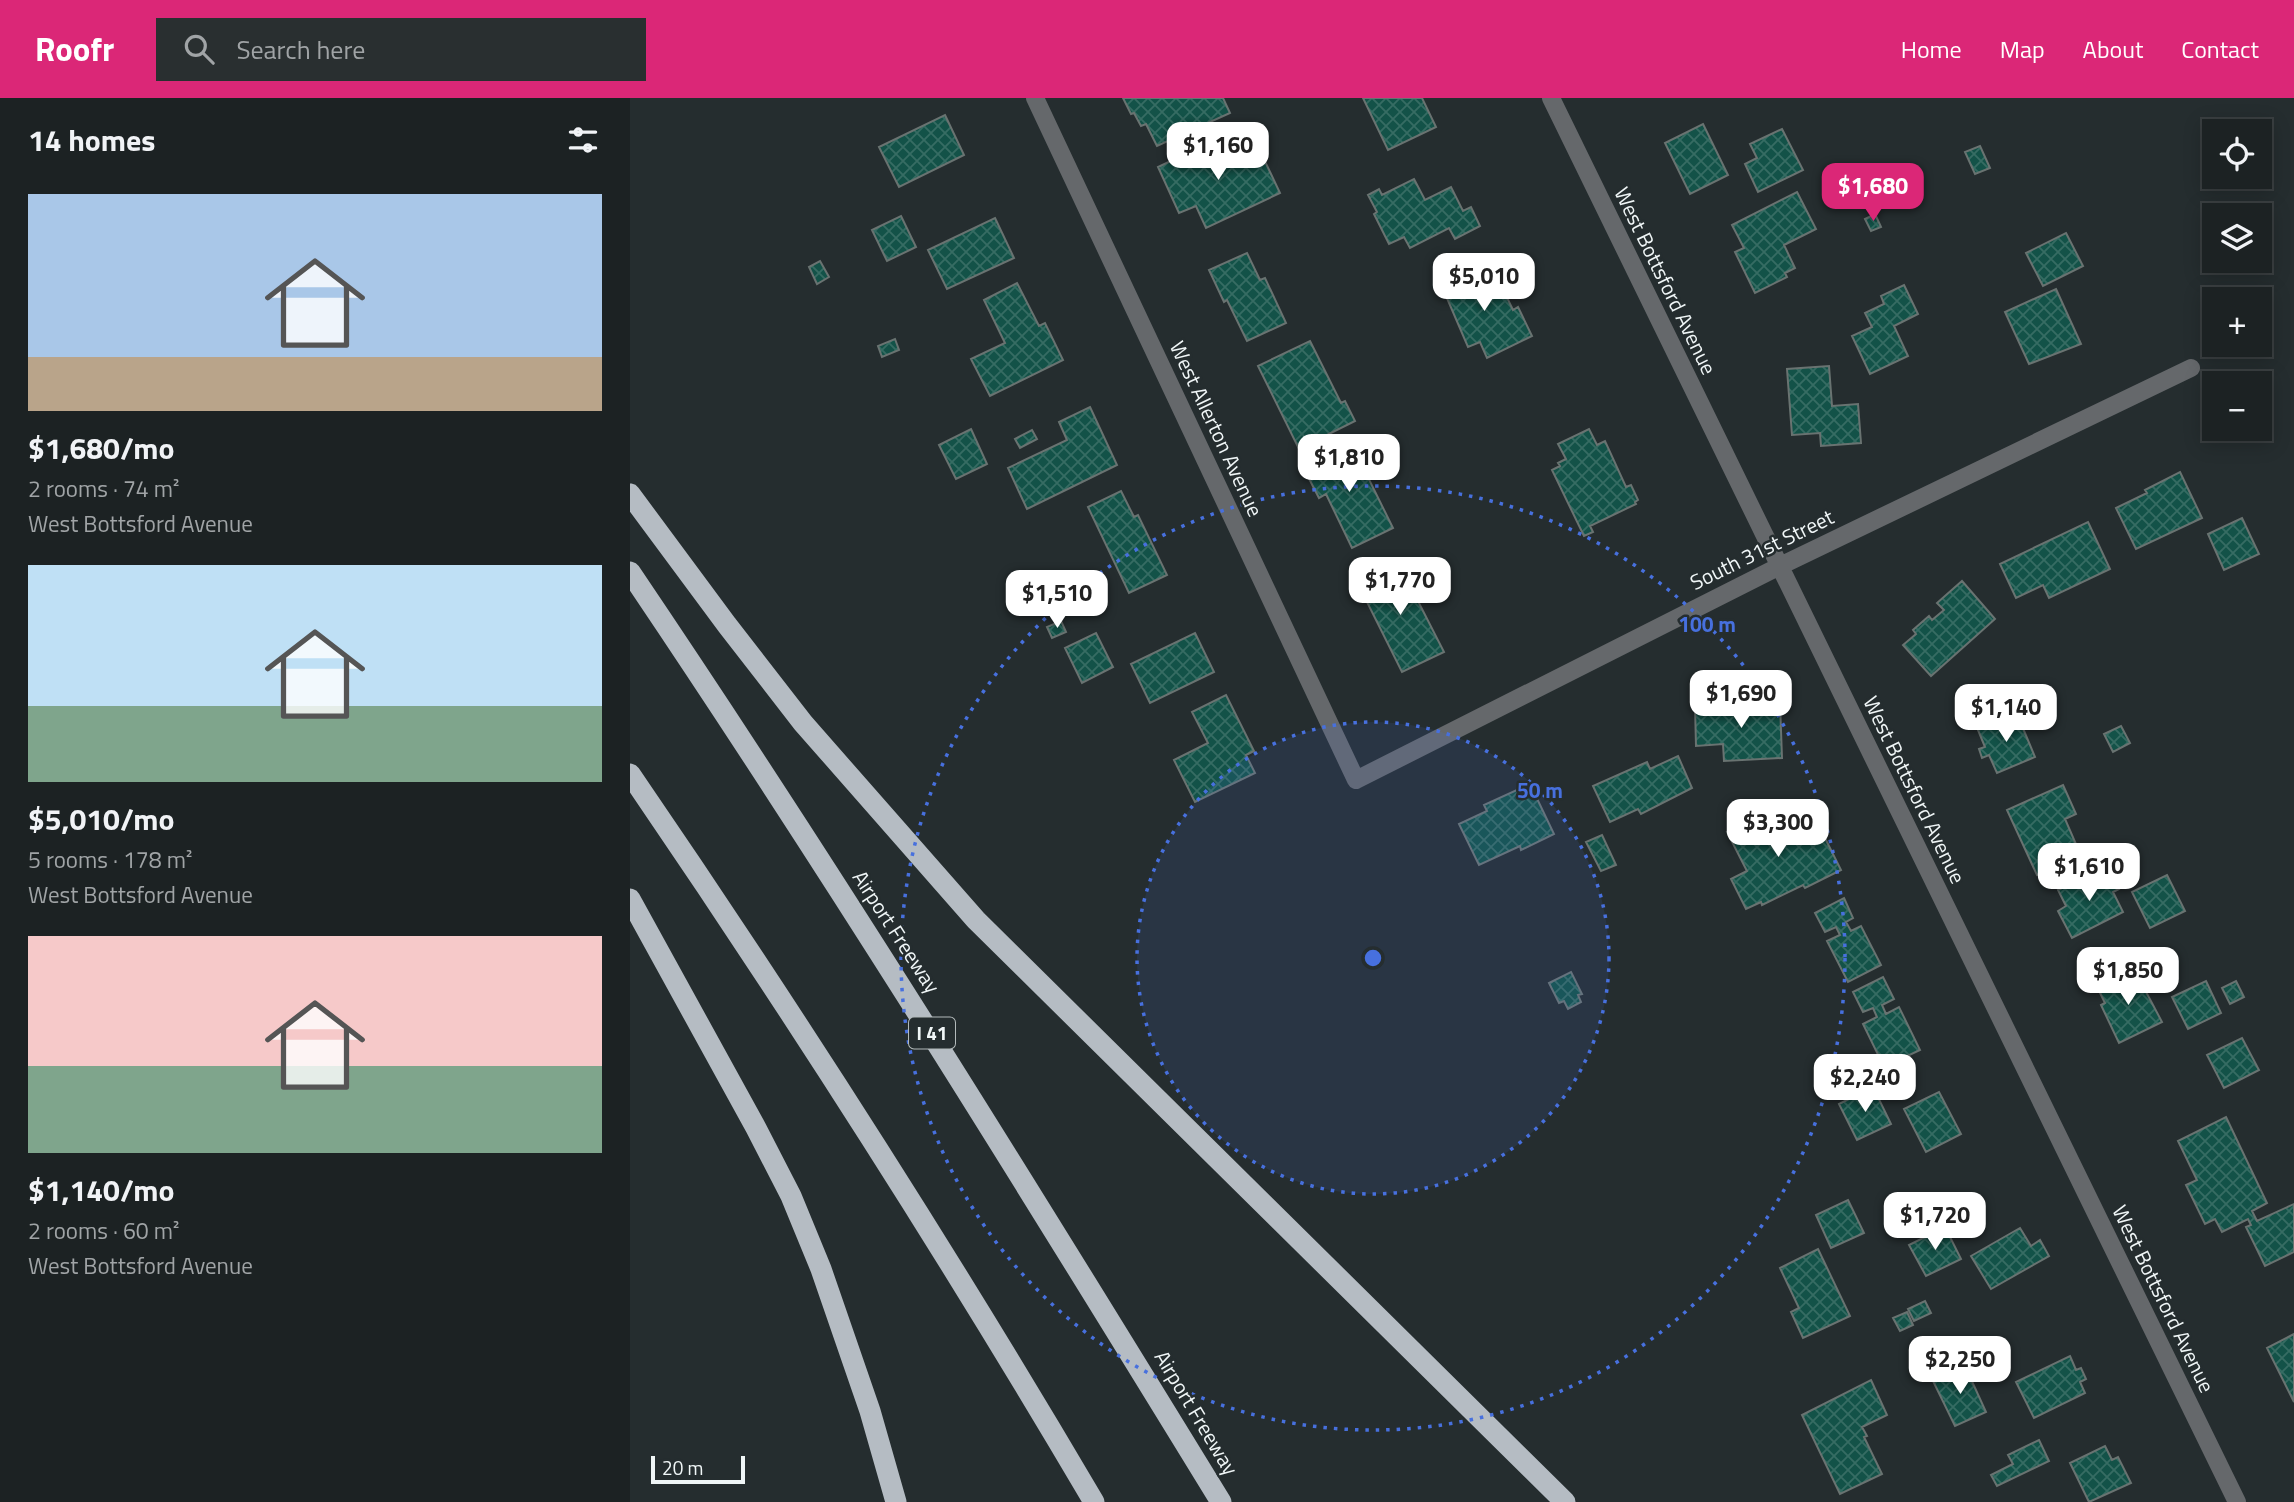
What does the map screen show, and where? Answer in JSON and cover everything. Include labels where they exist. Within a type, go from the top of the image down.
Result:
[{"type":"highway","points":[[630,494],[803,723],[976,920],[1565,1502]]},
{"type":"highway","name":"Airport Freeway","points":[[630,572],[756,758],[997,1136],[1221,1502]]},
{"type":"highway","points":[[630,774],[846,1096],[997,1338],[1094,1502]]},
{"type":"highway","points":[[630,899],[791,1196],[821,1269],[870,1411],[896,1502]]},
{"type":"street","name":"West Allerton Avenue","points":[[1035,98],[1356,780]]},
{"type":"street","name":"West Bottsford Avenue","points":[[1551,98],[2237,1502]]},
{"type":"street","name":"South 31st Street","points":[[1356,780],[1780,566],[2192,368]]},
{"type":"building","points":[[1123,98],[1223,98],[1230,113],[1157,146],[1146,124],[1141,126]]},
{"type":"building","points":[[1363,98],[1422,98],[1436,127],[1388,150]]},
{"type":"building","points":[[945,115],[964,155],[899,187],[879,147]]},
{"type":"building","points":[[1703,124],[1728,175],[1690,194],[1665,143]]},
{"type":"building","points":[[1782,129],[1803,170],[1758,192],[1745,164],[1757,158],[1750,144]]},
{"type":"building","points":[[1217,139],[1226,158],[1242,151],[1246,160],[1261,153],[1280,193],[1206,228],[1196,206],[1179,213],[1158,167]]},
{"type":"building","points":[[1980,146],[1990,168],[1975,174],[1965,152]]},
{"type":"building","points":[[1414,179],[1425,200],[1451,187],[1463,211],[1471,207],[1480,226],[1455,239],[1449,228],[1410,248],[1404,237],[1389,244],[1368,195],[1379,189],[1382,195]]},
{"type":"building","points":[[1833,182],[1839,182],[1843,189],[1839,196],[1833,196],[1829,192],[1829,186]]},
{"type":"building","points":[[1797,192],[1816,229],[1784,245],[1795,268],[1785,273],[1787,277],[1755,293],[1735,252],[1744,248],[1732,225]]},
{"type":"building","points":[[1875,214],[1881,227],[1871,231],[1865,219]]},
{"type":"building","points":[[901,216],[916,247],[887,261],[872,230]]},
{"type":"building","points":[[995,218],[1014,258],[947,289],[928,250]]},
{"type":"building","points":[[2066,233],[2083,266],[2043,286],[2026,253]]},
{"type":"building","points":[[1247,253],[1260,280],[1265,278],[1286,323],[1247,341],[1209,270]]},
{"type":"building","points":[[820,261],[829,277],[817,284],[809,267]]},
{"type":"building","points":[[1474,265],[1486,289],[1500,283],[1513,310],[1518,307],[1532,336],[1487,358],[1480,342],[1468,347],[1440,282]]},
{"type":"building","points":[[1017,283],[1039,326],[1045,323],[1063,360],[990,396],[971,359],[1005,343],[984,300]]},
{"type":"building","points":[[1904,285],[1918,314],[1894,326],[1908,356],[1870,374],[1852,336],[1872,327],[1865,313],[1884,304],[1881,296]]},
{"type":"building","points":[[2056,289],[2081,344],[2029,364],[2005,312]]},
{"type":"building","points":[[895,339],[899,350],[882,357],[878,346]]},
{"type":"building","points":[[1310,341],[1341,403],[1345,401],[1355,421],[1299,449],[1258,366]]},
{"type":"building","points":[[1829,366],[1832,406],[1858,404],[1861,443],[1821,446],[1820,433],[1792,435],[1787,369]]},
{"type":"building","points":[[1090,407],[1117,465],[1027,509],[1008,468],[1067,440],[1059,422]]},
{"type":"building","points":[[971,429],[987,464],[956,479],[939,445]]},
{"type":"building","points":[[1589,429],[1597,445],[1605,441],[1626,487],[1631,485],[1638,500],[1636,504],[1590,526],[1593,532],[1584,536],[1552,470],[1566,459],[1558,444]]},
{"type":"building","points":[[1032,430],[1037,439],[1020,448],[1015,439]]},
{"type":"building","points":[[1351,443],[1393,528],[1352,548],[1326,494],[1319,498],[1302,465]]},
{"type":"building","points":[[2180,472],[2202,518],[2136,549],[2116,508],[2147,493],[2145,490]]},
{"type":"building","points":[[1121,491],[1134,517],[1138,515],[1167,575],[1129,593],[1088,507]]},
{"type":"building","points":[[2242,518],[2259,554],[2224,570],[2208,534]]},
{"type":"building","points":[[2088,522],[2110,569],[2049,598],[2043,585],[2016,598],[2000,564]]},
{"type":"building","points":[[1398,562],[1444,652],[1402,672],[1357,582]]},
{"type":"building","points":[[1962,581],[1995,619],[1931,676],[1903,645],[1916,634],[1913,630],[1929,616],[1932,620],[1944,610],[1937,603]]},
{"type":"building","points":[[1061,621],[1066,632],[1052,638],[1047,627]]},
{"type":"building","points":[[1096,633],[1113,667],[1082,683],[1065,648]]},
{"type":"building","points":[[1195,633],[1214,672],[1150,703],[1131,664]]},
{"type":"building","points":[[1226,695],[1254,751],[1246,755],[1255,773],[1195,802],[1174,760],[1208,743],[1192,712]]},
{"type":"building","points":[[1780,703],[1782,758],[1724,761],[1723,744],[1696,746],[1695,706]]},
{"type":"building","points":[[2017,714],[2035,757],[1997,773],[1989,755],[1982,758],[1979,749],[1985,747],[1978,730]]},
{"type":"building","points":[[2121,726],[2130,743],[2113,752],[2104,734]]},
{"type":"building","points":[[1678,756],[1692,788],[1641,814],[1638,809],[1610,822],[1593,786],[1647,762],[1650,769]]},
{"type":"building","points":[[1530,784],[1554,834],[1521,850],[1520,846],[1479,865],[1459,824],[1487,811],[1484,805]]},
{"type":"building","points":[[2063,785],[2076,814],[2065,819],[2082,858],[2046,874],[2037,875],[2007,810]]},
{"type":"building","points":[[1778,807],[1794,840],[1820,828],[1841,870],[1805,888],[1803,885],[1762,905],[1761,902],[1746,909],[1731,879],[1747,871],[1727,832]]},
{"type":"building","points":[[1602,835],[1616,865],[1601,871],[1586,842]]},
{"type":"building","points":[[2101,868],[2108,880],[2114,878],[2119,889],[2113,892],[2123,912],[2072,938],[2058,911],[2066,906],[2058,890]]},
{"type":"building","points":[[2167,875],[2185,911],[2150,928],[2132,892]]},
{"type":"building","points":[[1844,898],[1853,918],[1846,922],[1851,931],[1861,926],[1881,965],[1848,982],[1827,941],[1840,935],[1836,927],[1825,932],[1815,913]]},
{"type":"building","points":[[2135,971],[2162,1022],[2119,1043],[2101,1005],[2105,1003],[2098,989]]},
{"type":"building","points":[[1571,972],[1582,994],[1578,995],[1581,1002],[1568,1009],[1564,1001],[1559,1003],[1549,983]]},
{"type":"building","points":[[1883,977],[1894,999],[1882,1005],[1886,1014],[1899,1007],[1920,1050],[1884,1067],[1863,1024],[1877,1017],[1873,1008],[1863,1012],[1853,992]]},
{"type":"building","points":[[2206,981],[2221,1013],[2188,1029],[2172,997]]},
{"type":"building","points":[[2236,981],[2244,997],[2230,1004],[2222,988]]},
{"type":"building","points":[[2242,1038],[2259,1070],[2224,1088],[2207,1055]]},
{"type":"building","points":[[1873,1087],[1891,1124],[1857,1140],[1839,1104]]},
{"type":"building","points":[[1939,1092],[1961,1134],[1926,1152],[1904,1109]]},
{"type":"building","points":[[2226,1117],[2267,1203],[2252,1211],[2257,1221],[2294,1204],[2294,1252],[2265,1266],[2246,1227],[2251,1225],[2248,1219],[2222,1232],[2215,1219],[2205,1224],[2186,1185],[2197,1180],[2178,1141]]},
{"type":"building","points":[[1848,1200],[1864,1233],[1831,1248],[1816,1215]]},
{"type":"building","points":[[1945,1227],[1961,1259],[1926,1276],[1909,1245]]},
{"type":"building","points":[[2020,1228],[2031,1246],[2040,1240],[2049,1256],[1991,1289],[1971,1256]]},
{"type":"building","points":[[1818,1249],[1850,1316],[1803,1338],[1791,1312],[1799,1308],[1780,1268]]},
{"type":"building","points":[[1925,1301],[1931,1313],[1914,1321],[1908,1309]]},
{"type":"building","points":[[1907,1312],[1913,1325],[1900,1331],[1893,1318]]},
{"type":"building","points":[[2294,1334],[2294,1402],[2267,1348]]},
{"type":"building","points":[[2070,1356],[2076,1370],[2081,1368],[2086,1379],[2080,1382],[2085,1393],[2034,1418],[2016,1382]]},
{"type":"building","points":[[1965,1366],[1986,1412],[1955,1426],[1933,1381]]},
{"type":"building","points":[[1871,1380],[1887,1415],[1862,1427],[1882,1474],[1840,1494],[1802,1415]]},
{"type":"building","points":[[2039,1440],[2049,1461],[1997,1486],[1991,1475],[2013,1464],[2008,1455]]},
{"type":"building","points":[[2105,1446],[2112,1460],[2118,1457],[2131,1483],[2089,1502],[2070,1463]]}]
